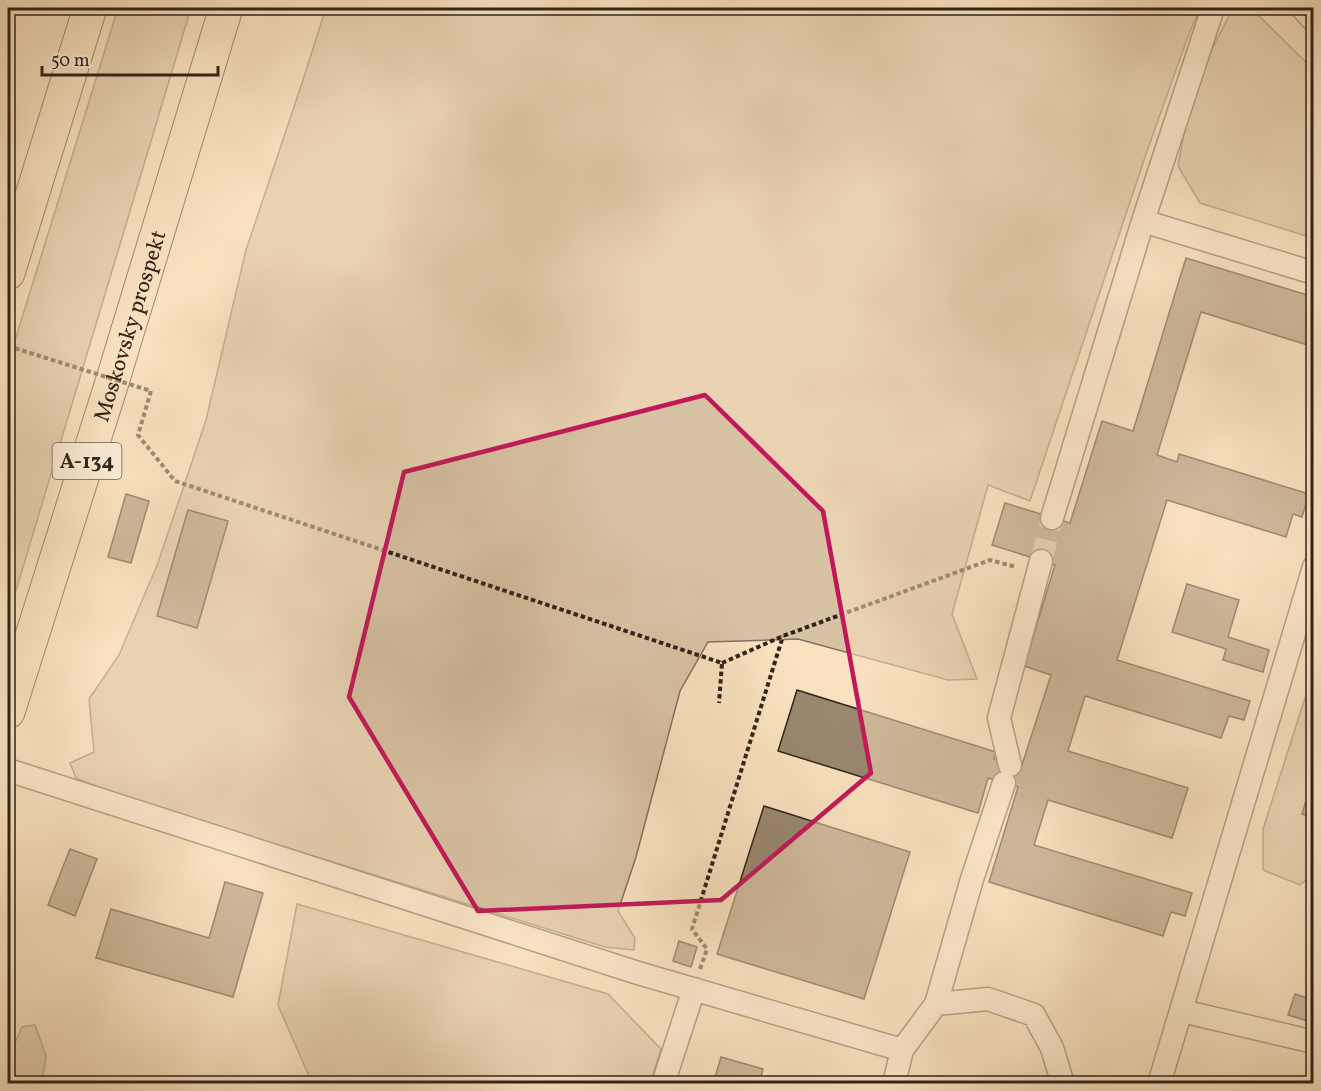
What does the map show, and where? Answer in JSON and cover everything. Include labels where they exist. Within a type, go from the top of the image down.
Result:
[{"type":"highway","points":[[8,273],[90,8]]},
{"type":"highway","name":"Moskovsky prospekt","points":[[8,712],[226,8]]},
{"type":"street","points":[[1052,518],[1143,221],[1213,8]]},
{"type":"street","points":[[1302,8],[1314,21]]},
{"type":"street","points":[[1143,221],[1314,273]]},
{"type":"street","points":[[894,1083],[902,1050],[936,1004],[972,879],[1007,774],[999,718],[1040,567]]},
{"type":"street","points":[[1159,1083],[1314,567]]},
{"type":"street","points":[[8,770],[638,973],[902,1050]]},
{"type":"street","points":[[663,1083],[694,989]]},
{"type":"street","points":[[936,1004],[988,999],[1034,1015],[1052,1048],[1063,1083]]},
{"type":"street","points":[[1182,1011],[1314,1042]]},
{"type":"path","points":[[8,346],[151,391],[138,435],[176,481],[722,663],[783,636],[990,560],[1040,567]]},
{"type":"path","points":[[694,989],[707,949],[692,929],[783,636]]},
{"type":"path","points":[[719,703],[722,663]]},
{"type":"highlighted area","points":[[705,395],[823,511],[871,773],[721,900],[478,911],[349,697],[404,472]]},
{"type":"shaded area","points":[[118,8],[191,8],[8,617],[8,363]]},
{"type":"shaded area","points":[[326,8],[1200,8],[1146,154],[1030,501],[988,485],[952,614],[977,679],[948,680],[798,639],[708,642],[680,691],[636,857],[618,911],[635,938],[634,950],[605,947],[119,795],[76,778],[70,763],[94,752],[89,699],[119,655],[158,563],[206,420],[246,250]]},
{"type":"shaded area","points":[[1233,8],[1251,8],[1313,69],[1313,238],[1200,203],[1178,166],[1192,89]]},
{"type":"shaded area","points":[[1313,673],[1313,875],[1300,885],[1263,870],[1263,829]]},
{"type":"shaded area","points":[[297,904],[608,994],[661,1049],[650,1083],[312,1083],[278,1005]]},
{"type":"shaded area","points":[[35,1025],[46,1056],[42,1083],[8,1083],[8,1059],[22,1027]]},
{"type":"building","points":[[1186,258],[1314,297],[1314,347],[1201,312],[1157,455],[1177,462],[1179,454],[1309,494],[1302,517],[1293,514],[1286,537],[1167,500],[1117,660],[1250,701],[1244,720],[1229,716],[1221,738],[1085,696],[1068,751],[1188,788],[1172,838],[1048,800],[1034,845],[1192,893],[1185,916],[1171,912],[1163,936],[989,882],[1018,787],[988,778],[978,813],[778,751],[797,690],[996,752],[994,759],[1021,768],[1051,675],[1024,666],[1055,565],[992,545],[1005,503],[1070,523],[1102,421],[1133,431]]},
{"type":"building","points":[[126,494],[149,501],[131,563],[108,557]]},
{"type":"building","points":[[188,510],[228,521],[197,628],[157,616]]},
{"type":"building","points":[[1187,584],[1239,600],[1228,637],[1269,650],[1263,672],[1223,660],[1226,649],[1172,632]]},
{"type":"building","points":[[1309,791],[1314,792],[1314,818],[1302,814]]},
{"type":"building","points":[[764,806],[910,852],[864,999],[717,954]]},
{"type":"building","points":[[70,849],[97,859],[75,916],[48,905]]},
{"type":"building","points":[[225,882],[263,893],[233,997],[96,958],[111,909],[209,938]]},
{"type":"building","points":[[679,941],[697,947],[691,967],[673,961]]},
{"type":"building","points":[[1295,994],[1314,1000],[1314,1023],[1288,1015]]},
{"type":"building","points":[[721,1057],[763,1069],[759,1084],[713,1084]]},
{"type":"tunnel","points":[[1041,561],[1052,518]]}]
